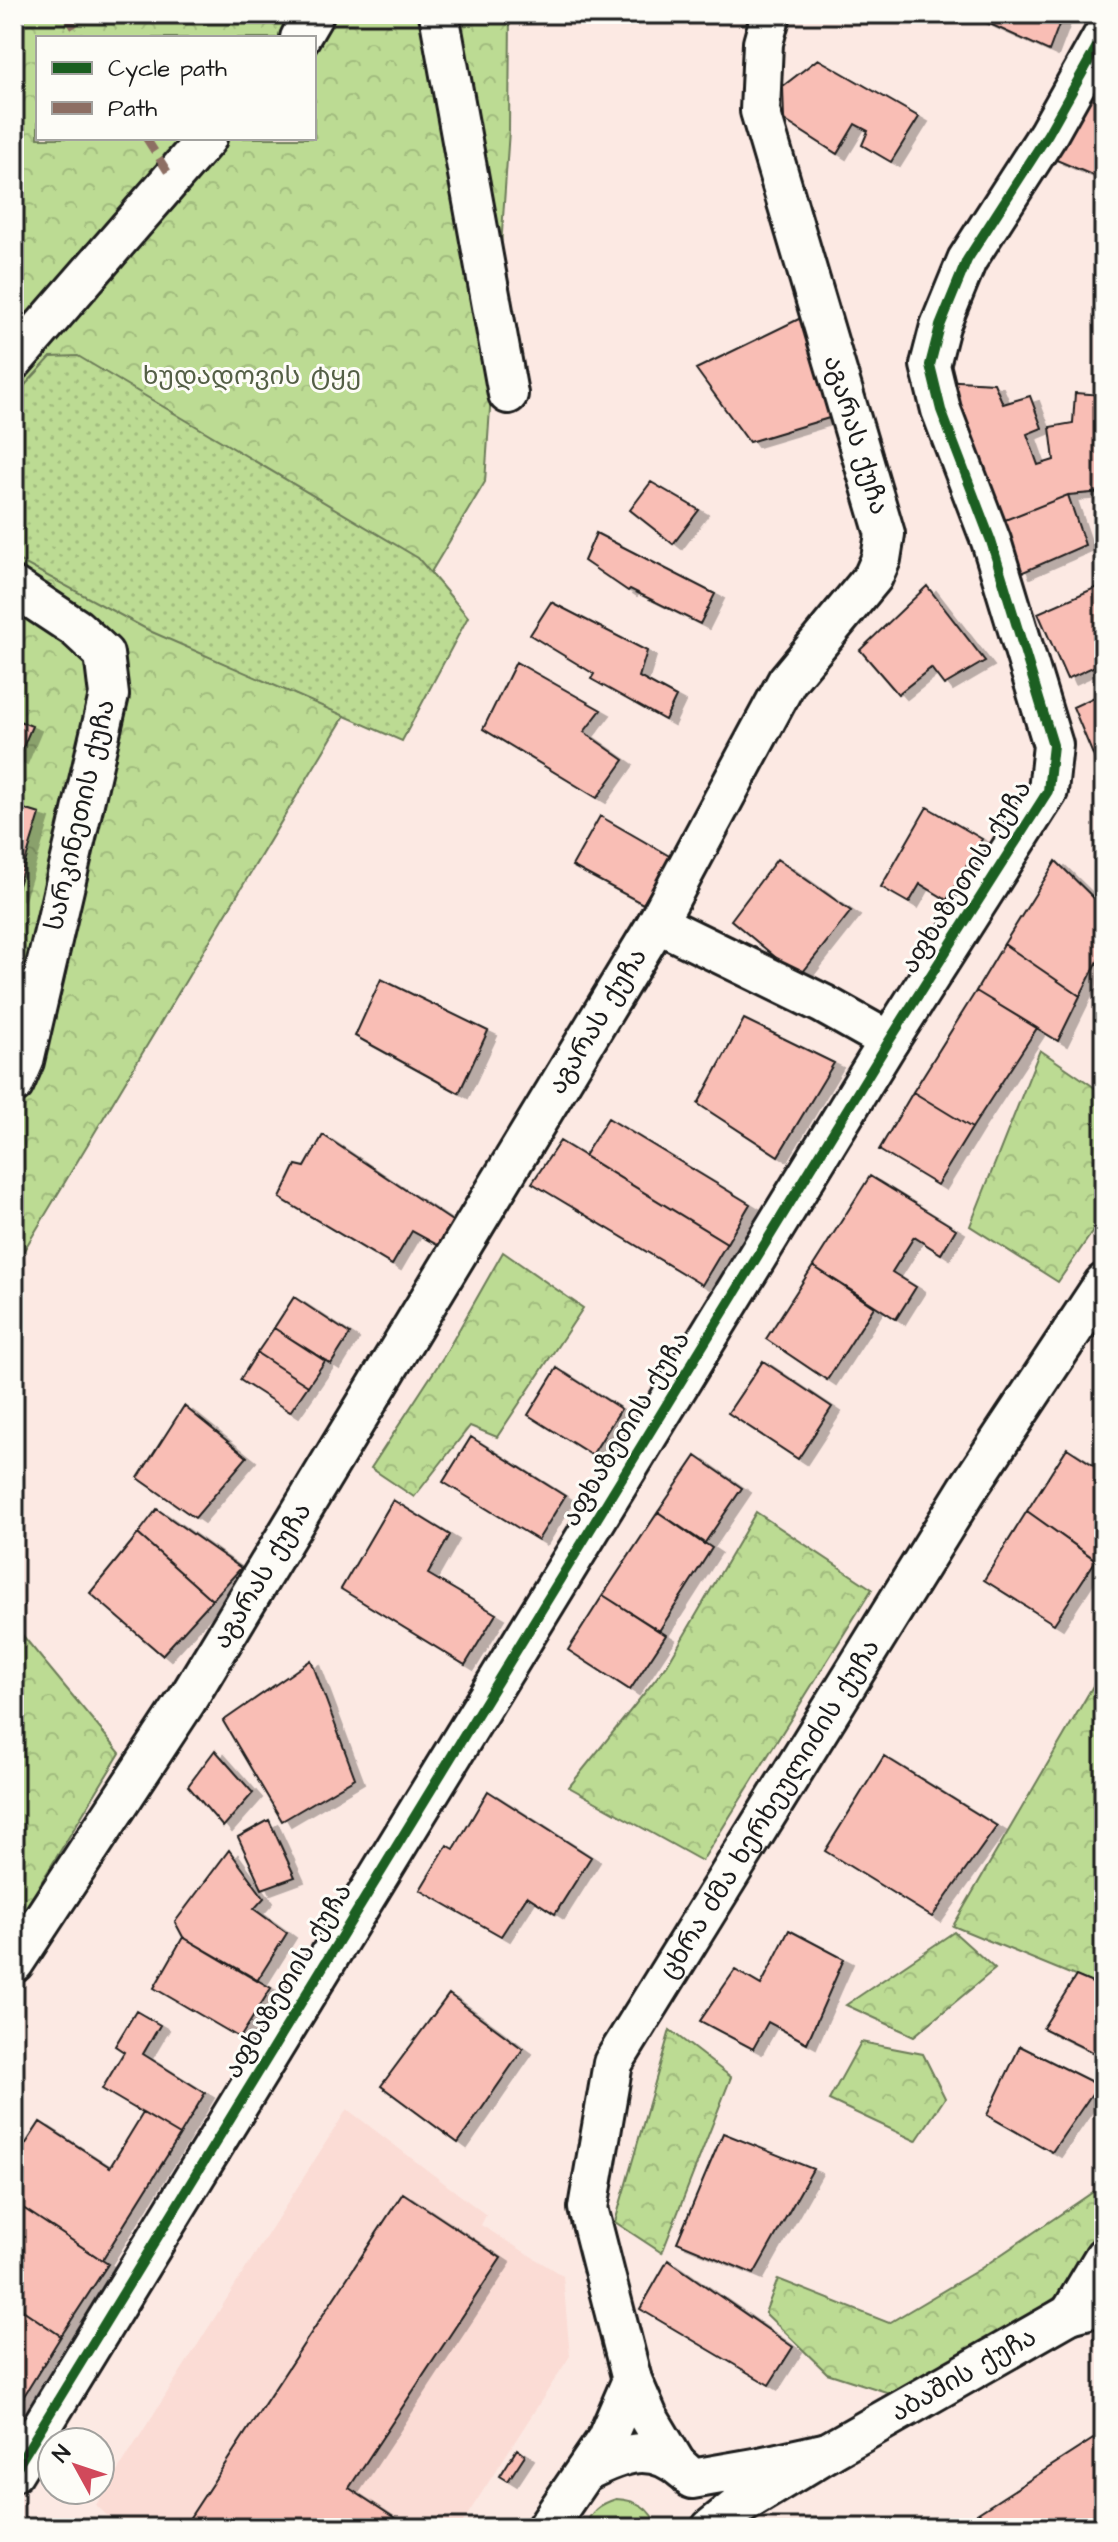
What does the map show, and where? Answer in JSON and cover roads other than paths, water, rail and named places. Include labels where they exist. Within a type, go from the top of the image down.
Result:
[{"type":"street","points":[[301,36],[314,14]]},
{"type":"street","points":[[439,14],[508,394]]},
{"type":"street","name":"აგარას ქუჩა","points":[[14,1963],[187,1700],[657,923],[787,681],[873,577],[881,559],[885,534],[760,111],[763,43],[771,14]]},
{"type":"street","name":"აფხაზეთის ქუჩა","points":[[14,2472],[889,1041],[1048,791],[1053,745],[991,541],[941,410],[930,365],[940,326],[967,260],[1048,134],[1104,34]]},
{"type":"street","points":[[14,360],[205,140]]},
{"type":"street","name":"სარკინეთის ქუჩა","points":[[14,587],[76,628],[104,654],[109,695],[24,1061],[14,1084]]},
{"type":"street","points":[[657,923],[823,1004],[889,1041]]},
{"type":"street","name":"ცხრა ძმა ხერხეულიძის ქუჩა","points":[[704,2528],[701,2497],[648,2417],[632,2380],[588,2208],[613,2063],[967,1490],[1104,1283]]},
{"type":"street","points":[[1087,2309],[1104,2257]]},
{"type":"street","name":"აბაშის ქუჩა","points":[[711,2528],[737,2507],[828,2452],[1087,2309]]},
{"type":"street","points":[[551,2525],[606,2440],[632,2380]]},
{"type":"street","points":[[587,2471],[618,2456],[651,2452],[683,2470]]},
{"type":"street","name":"აბაშის ქუჩა","points":[[683,2470],[755,2468],[828,2452]]},
{"type":"park label","name":"ხუდადოვის ტყე","points":[[252,376]]}]
